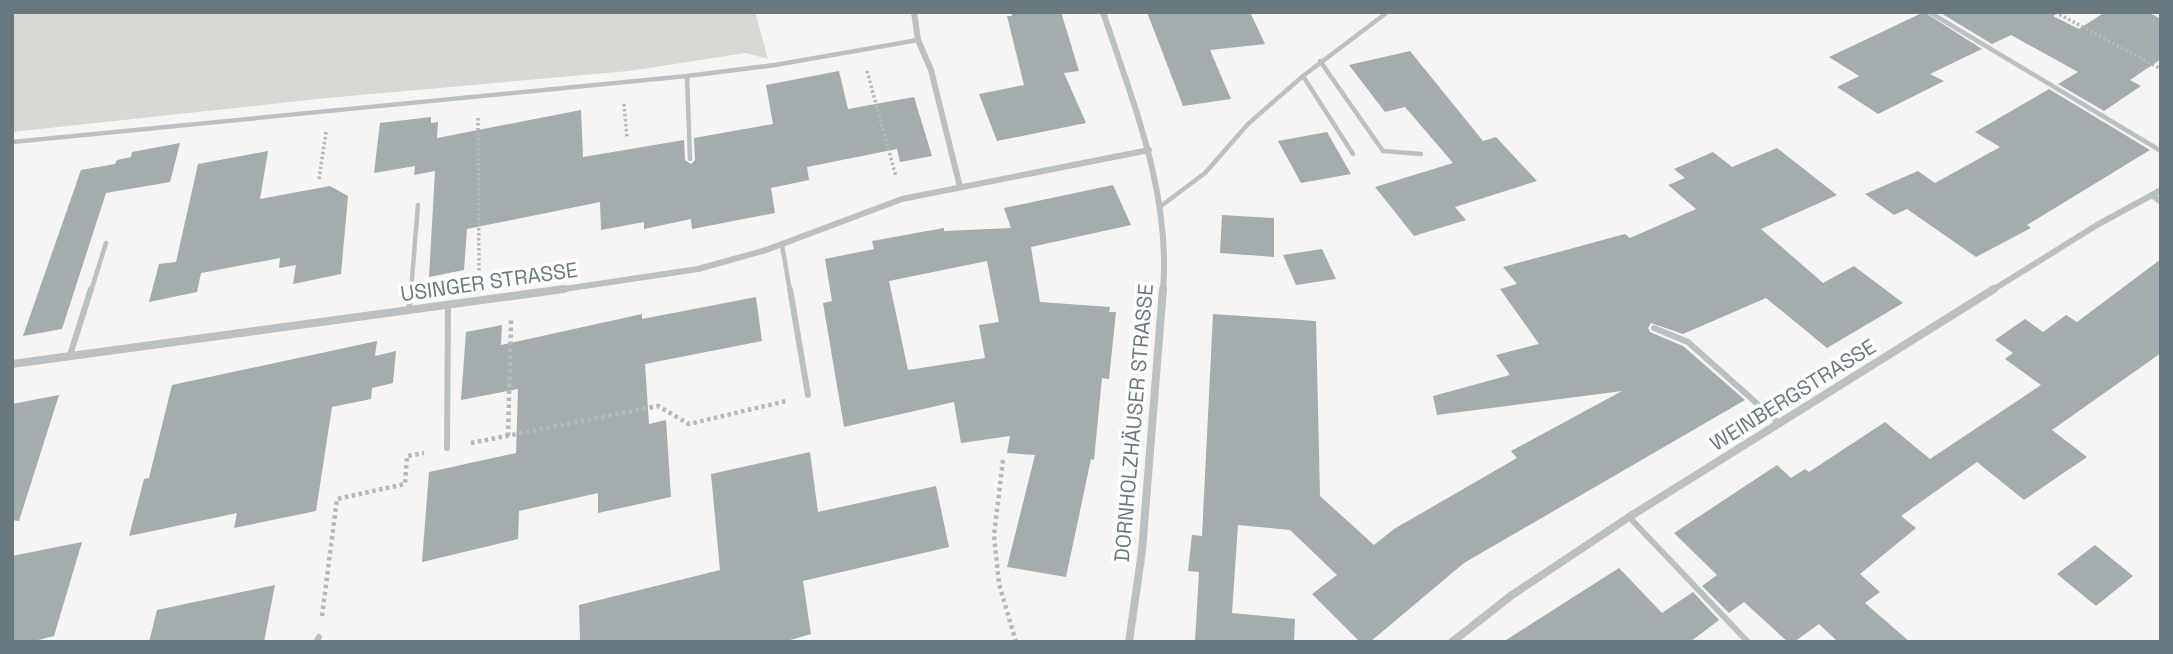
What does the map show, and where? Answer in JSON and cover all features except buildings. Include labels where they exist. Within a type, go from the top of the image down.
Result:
[{"type":"street","points":[[914,12],[918,40],[931,70],[960,187]]},
{"type":"street","name":"DORNHOLZHÄUSER STRASSE","points":[[1103,12],[1149,150],[1161,206],[1166,264],[1142,551],[1129,642]]},
{"type":"street","name":"USINGER STRASSE","points":[[12,364],[670,275],[726,263],[782,245],[867,209],[902,199],[1149,150]]},
{"type":"street","name":"WEINBERGSTRASSE","points":[[1452,642],[1512,595],[1629,517],[2097,225],[2161,190]]},
{"type":"street","points":[[2152,195],[2161,202]]},
{"type":"lane","points":[[1929,12],[2161,151]]},
{"type":"lane","points":[[1161,206],[1205,173],[1248,124],[1320,61],[1385,14]]},
{"type":"lane","points":[[12,142],[687,76],[775,65],[918,40]]},
{"type":"lane","points":[[1320,61],[1382,151],[1420,154]]},
{"type":"lane","points":[[687,76],[690,159]]},
{"type":"lane","points":[[1303,76],[1353,154]]},
{"type":"lane","points":[[409,311],[418,205]]},
{"type":"lane","points":[[70,355],[106,243]]},
{"type":"lane","points":[[782,245],[808,395]]},
{"type":"lane","points":[[447,448],[448,307]]},
{"type":"lane","points":[[1654,328],[1688,342],[1780,424]]},
{"type":"lane","points":[[1629,517],[1748,642]]},
{"type":"path","points":[[2055,12],[2161,69]]},
{"type":"path","points":[[861,50],[902,199]]},
{"type":"path","points":[[622,82],[627,138]]},
{"type":"path","points":[[477,96],[479,301]]},
{"type":"path","points":[[319,179],[329,110]]},
{"type":"path","points":[[508,436],[511,297]]},
{"type":"path","points":[[318,640],[337,499],[405,484],[407,456],[658,406],[689,424],[808,395]]},
{"type":"path","points":[[1003,460],[994,535],[999,584],[1016,642]]},
{"type":"shaded area","points":[[12,12],[755,12],[768,59],[746,53],[629,71],[327,98],[12,132]]}]
